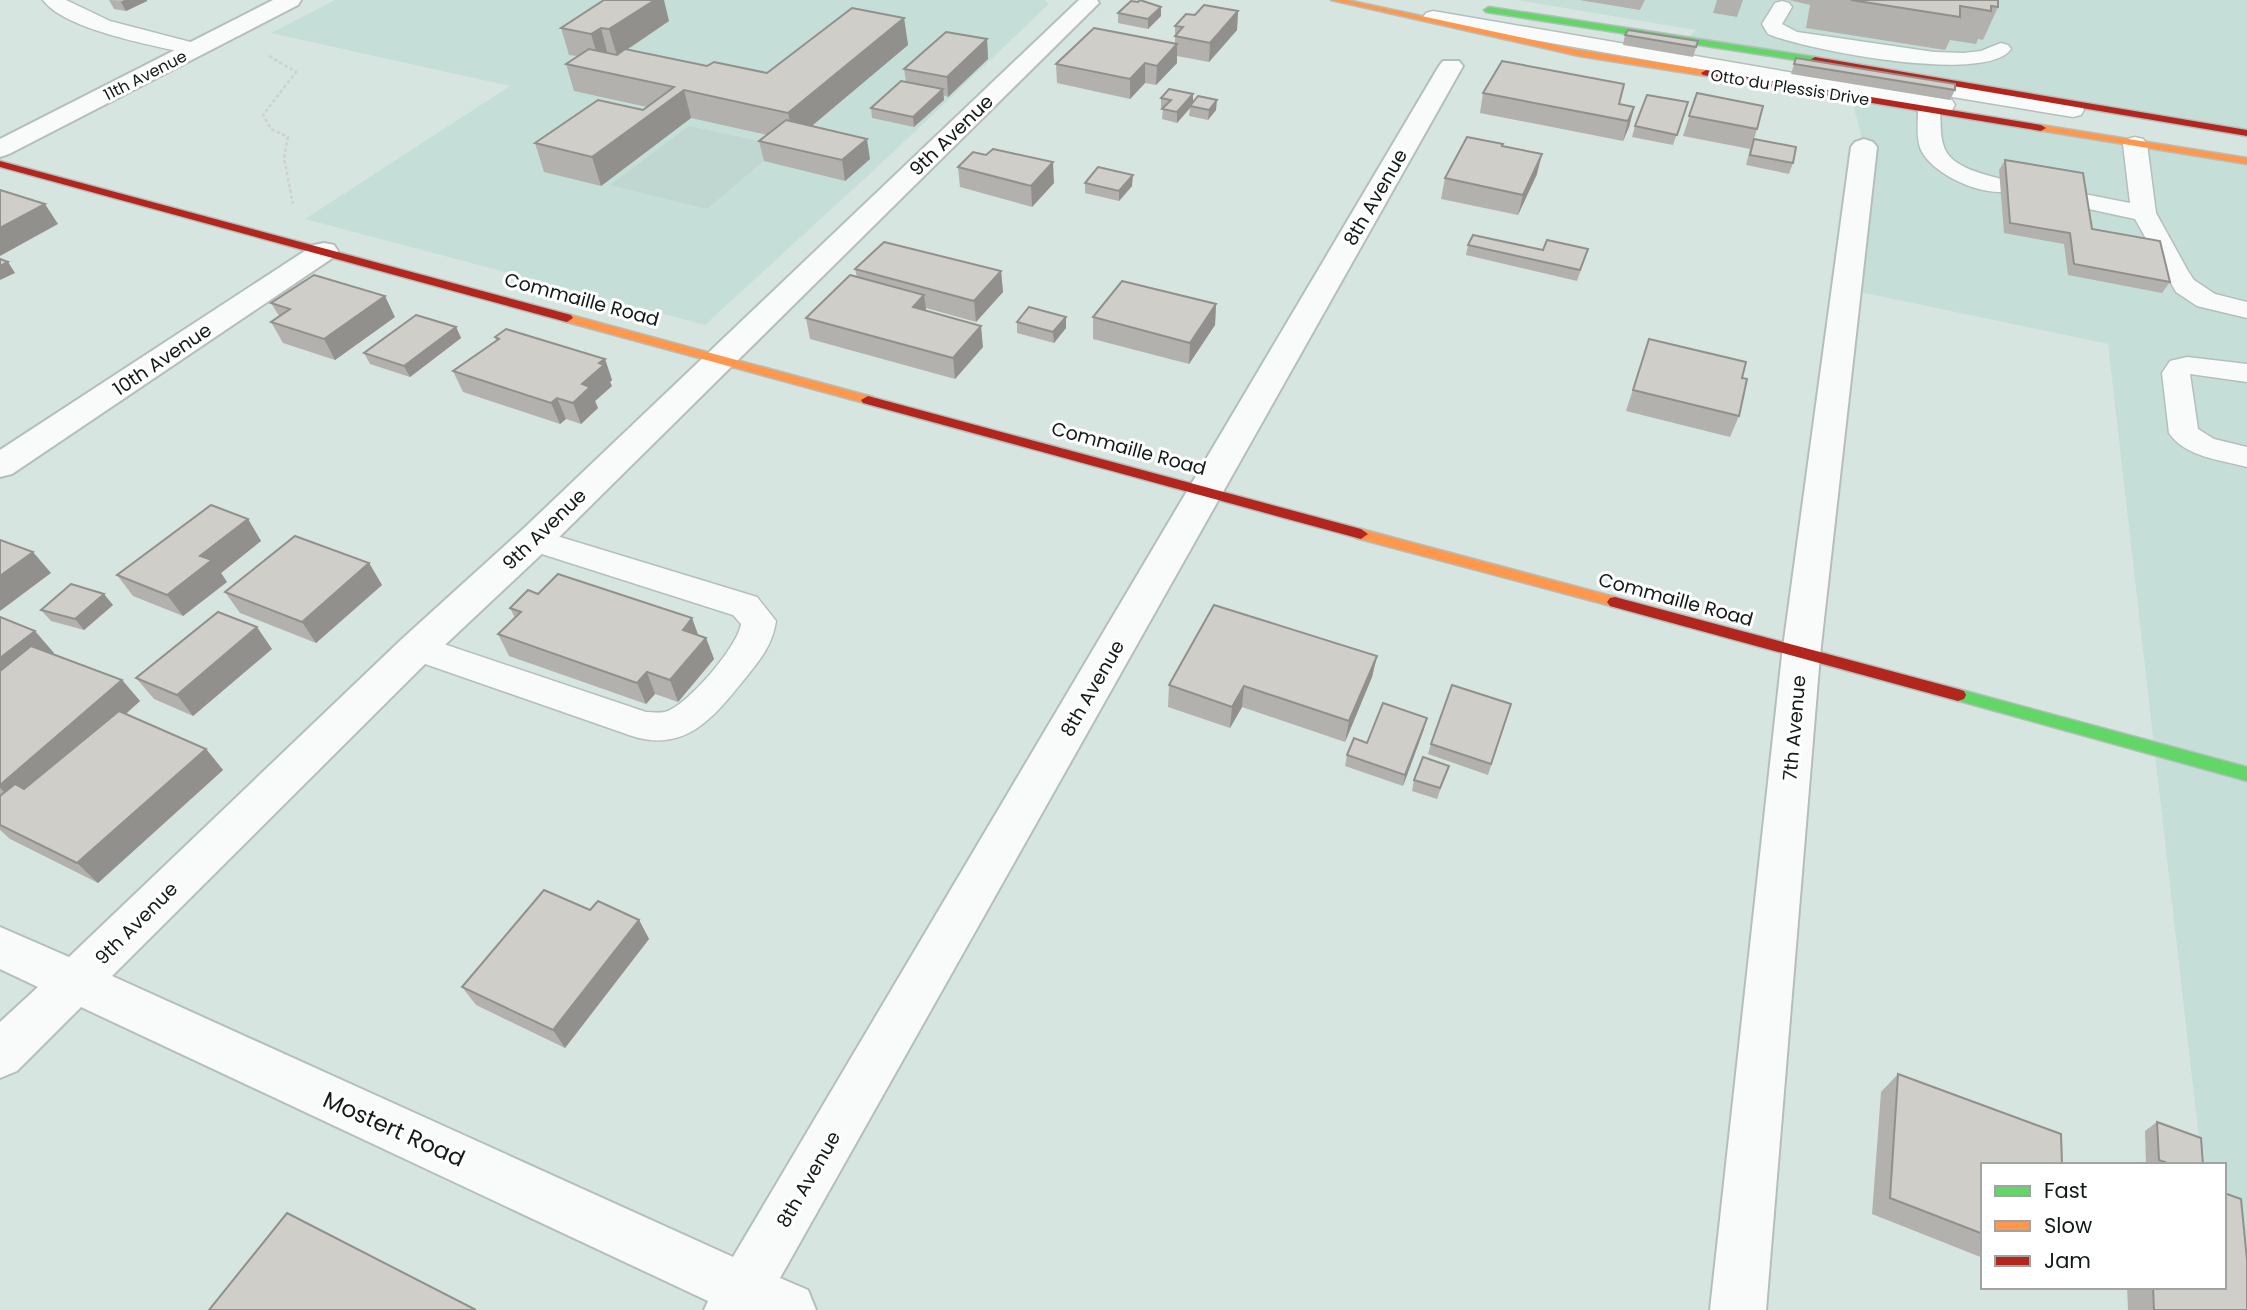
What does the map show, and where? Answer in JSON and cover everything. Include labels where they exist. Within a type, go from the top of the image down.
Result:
[{"type":"street","name":"11th Avenue","points":[[0,149],[290,0]]},
{"type":"street","name":"Otto du Plessis Drive","points":[[1335,0],[1421,5],[1579,53],[2247,160]]},
{"type":"street","name":"9th Avenue","points":[[0,1055],[416,648],[534,540],[1088,2]]},
{"type":"street","name":"8th Avenue","points":[[738,1299],[1451,66]]},
{"type":"street","name":"7th Avenue","points":[[1738,1310],[1801,655],[1864,147]]},
{"type":"street","name":"Commaille Road","points":[[0,164],[2247,774]]},
{"type":"street","name":"10th Avenue","points":[[0,466],[324,251]]},
{"type":"street","name":"Mostert Road","points":[[0,947],[738,1299],[788,1310]]},
{"type":"lane","points":[[53,0],[71,13],[100,25],[195,49]]},
{"type":"lane","points":[[1421,5],[2247,135]]},
{"type":"lane","points":[[1421,5],[1530,32],[2247,160]]},
{"type":"lane","points":[[1782,6],[1772,23],[1775,30],[1792,37],[1948,61],[1987,58],[2001,49]]},
{"type":"lane","points":[[1929,111],[1932,149],[1947,166],[1967,176],[2000,186]]},
{"type":"lane","points":[[2135,144],[2144,213],[2185,286],[2206,300],[2247,310]]},
{"type":"lane","points":[[2080,200],[2144,213]]},
{"type":"lane","points":[[2247,373],[2187,365],[2180,367],[2176,373],[2184,433],[2204,446],[2247,457]]},
{"type":"lane","points":[[416,648],[645,726],[665,727],[682,721],[705,704],[756,640],[759,621],[746,606],[534,540]]},
{"type":"path","points":[[242,26],[251,48],[284,63],[296,72],[263,115],[271,129],[289,137],[284,158],[295,214],[324,251]]},
{"type":"shaded area","points":[[335,0],[1045,0],[1049,4],[705,325],[305,219],[510,86],[271,33]]},
{"type":"shaded area","points":[[1516,0],[2247,0],[2247,133],[1688,38],[1696,30]]},
{"type":"shaded area","points":[[1850,92],[2247,161],[2247,1310],[2226,1289],[2226,1163],[2202,1163],[2108,344],[1846,289],[1864,147]]},
{"type":"shaded area","points":[[689,126],[781,146],[707,209],[610,185]]},
{"type":"building","points":[[604,0],[655,0],[609,29],[601,28],[591,34],[561,28]]},
{"type":"building","points":[[1140,0],[1161,7],[1148,19],[1118,13],[1131,1]]},
{"type":"building","points":[[1851,0],[1998,0],[1998,7],[1991,6],[1991,11],[1960,6],[1960,17]]},
{"type":"building","points":[[1204,5],[1238,11],[1210,43],[1175,36],[1183,27],[1175,26],[1186,14],[1195,15]]},
{"type":"building","points":[[852,8],[904,18],[788,113],[684,90],[592,157],[535,143],[598,100],[643,110],[674,87],[566,64],[589,49],[617,55],[625,49],[707,66],[714,62],[767,73]]},
{"type":"building","points":[[1094,28],[1177,44],[1157,66],[1145,63],[1130,79],[1056,64]]},
{"type":"building","points":[[1628,30],[1698,41],[1696,47],[1625,35]]},
{"type":"building","points":[[946,32],[987,39],[947,77],[904,69]]},
{"type":"building","points":[[1796,58],[1955,84],[1955,90],[1794,64]]},
{"type":"building","points":[[1502,61],[1624,84],[1619,104],[1634,107],[1628,121],[1483,93]]},
{"type":"building","points":[[901,81],[943,89],[913,117],[871,108]]},
{"type":"building","points":[[1169,89],[1193,94],[1177,112],[1162,109],[1171,100],[1161,98]]},
{"type":"building","points":[[1697,93],[1763,106],[1757,129],[1689,116]]},
{"type":"building","points":[[1647,95],[1688,102],[1677,135],[1635,126]]},
{"type":"building","points":[[1198,96],[1217,100],[1209,110],[1190,106]]},
{"type":"building","points":[[786,120],[867,139],[842,160],[759,141]]},
{"type":"building","points":[[1467,137],[1542,154],[1523,195],[1445,178]]},
{"type":"building","points":[[1754,139],[1796,147],[1793,163],[1750,155]]},
{"type":"building","points":[[993,149],[1053,162],[1031,186],[958,167],[973,152],[986,155]]},
{"type":"building","points":[[2005,160],[2083,173],[2092,229],[2160,241],[2170,282],[2074,264],[2070,233],[2010,223]]},
{"type":"building","points":[[1098,167],[1133,175],[1119,191],[1085,183]]},
{"type":"building","points":[[0,190],[45,204],[0,228]]},
{"type":"building","points":[[1473,235],[1543,250],[1547,240],[1588,249],[1580,270],[1468,245]]},
{"type":"building","points":[[884,242],[1001,271],[974,301],[855,269]]},
{"type":"building","points":[[314,275],[385,296],[324,339],[271,322],[290,309],[271,303]]},
{"type":"building","points":[[850,275],[924,295],[913,307],[981,326],[953,358],[806,318]]},
{"type":"building","points":[[1122,281],[1216,304],[1190,343],[1093,317]]},
{"type":"building","points":[[1029,307],[1066,317],[1053,332],[1017,322]]},
{"type":"building","points":[[416,315],[456,327],[404,366],[364,353]]},
{"type":"building","points":[[506,329],[605,359],[599,363],[604,365],[582,384],[590,387],[573,403],[557,398],[551,403],[453,371],[499,339],[495,337]]},
{"type":"building","points":[[1649,339],[1746,362],[1742,378],[1747,379],[1739,416],[1633,390]]},
{"type":"building","points":[[211,505],[248,519],[200,556],[212,560],[167,595],[117,575]]},
{"type":"building","points":[[295,536],[369,563],[302,622],[225,592]]},
{"type":"building","points":[[0,540],[33,552],[0,576]]},
{"type":"building","points":[[558,574],[692,618],[683,630],[706,638],[670,680],[647,672],[637,683],[498,634],[521,612],[510,608],[528,590],[538,594]]},
{"type":"building","points":[[71,584],[104,594],[75,619],[41,610]]},
{"type":"building","points":[[1214,605],[1377,656],[1349,721],[1244,686],[1232,707],[1169,685]]},
{"type":"building","points":[[218,612],[257,627],[177,695],[136,678]]},
{"type":"building","points":[[0,617],[35,631],[0,658]]},
{"type":"building","points":[[31,646],[122,680],[0,785],[0,671]]},
{"type":"building","points":[[1452,685],[1511,704],[1491,764],[1431,744]]},
{"type":"building","points":[[1383,703],[1427,718],[1405,775],[1347,755],[1354,738],[1367,743]]},
{"type":"building","points":[[119,711],[206,749],[77,863],[0,825],[0,796],[15,784],[24,789]]},
{"type":"building","points":[[1423,757],[1449,766],[1440,788],[1414,780]]},
{"type":"building","points":[[544,890],[590,910],[598,901],[639,920],[553,1030],[462,987]]},
{"type":"building","points":[[1898,1074],[2061,1134],[2062,1163],[1981,1163],[1981,1233],[1890,1198]]},
{"type":"building","points":[[2157,1122],[2201,1138],[2203,1163],[2167,1163],[2159,1160]]},
{"type":"building","points":[[2226,1194],[2241,1199],[2247,1260],[2247,1310],[2154,1310],[2153,1289],[2226,1289]]},
{"type":"building","points":[[287,1213],[476,1310],[209,1310]]},
{"type":"traffic: fast","points":[[1489,10],[1815,60]]},
{"type":"traffic: fast","points":[[1958,695],[2247,774]]},
{"type":"traffic: slow","points":[[1335,0],[1579,53],[1706,73]]},
{"type":"traffic: slow","points":[[2041,128],[2247,161]]},
{"type":"traffic: slow","points":[[567,318],[868,400]]},
{"type":"traffic: slow","points":[[1361,534],[1615,602]]},
{"type":"traffic: jam","points":[[1815,60],[2247,133]]},
{"type":"traffic: jam","points":[[1706,73],[2041,128]]},
{"type":"traffic: jam","points":[[0,164],[567,318]]},
{"type":"traffic: jam","points":[[868,400],[1361,534]]},
{"type":"traffic: jam","points":[[1615,602],[1958,695]]}]
